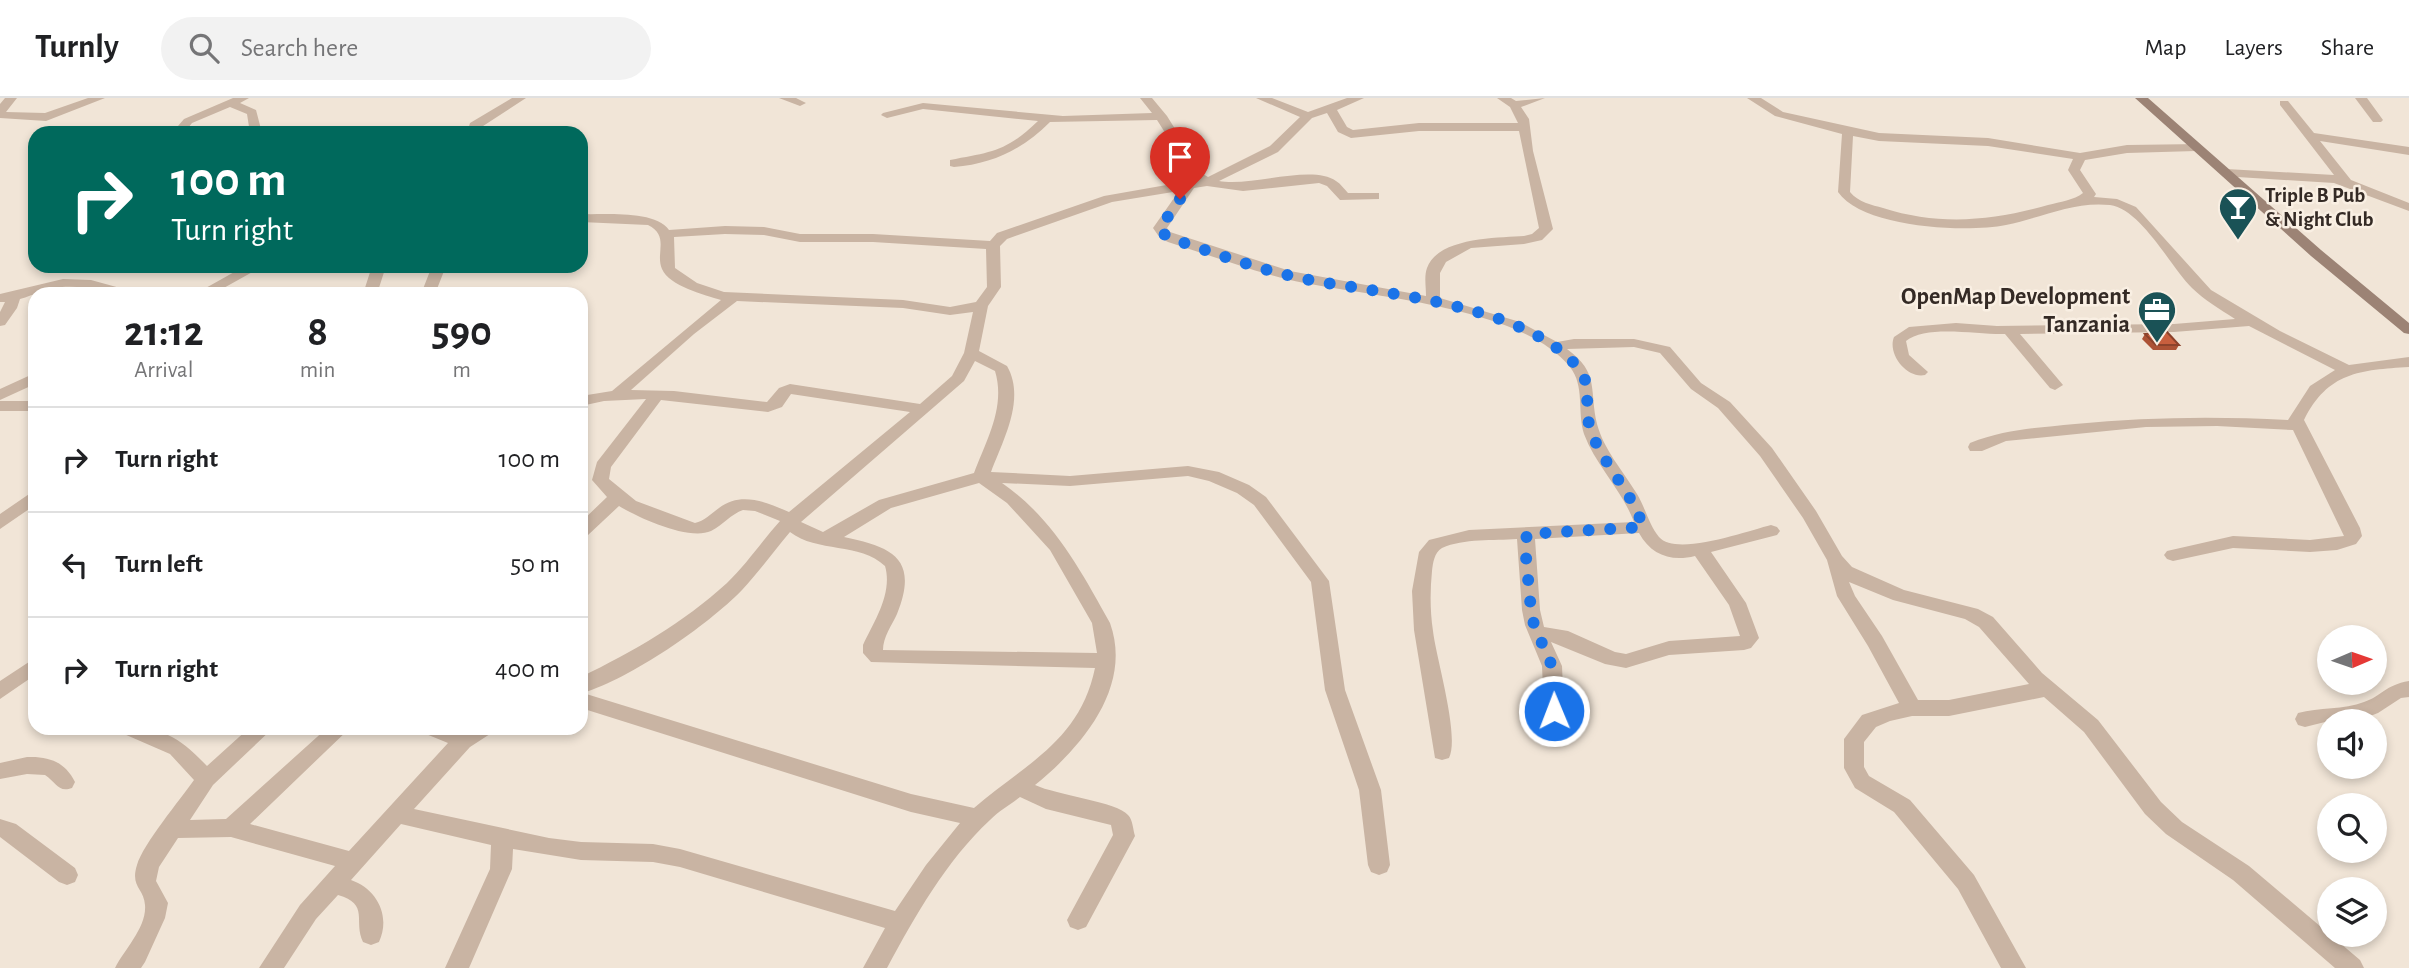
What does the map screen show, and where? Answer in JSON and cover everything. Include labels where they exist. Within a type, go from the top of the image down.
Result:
[{"type":"street","points":[[0,113],[11,98]]},
{"type":"street","points":[[0,113],[46,117],[99,98]]},
{"type":"street","points":[[474,126],[520,98]]},
{"type":"street","points":[[785,98],[800,103]]},
{"type":"street","points":[[997,98],[999,112]]},
{"type":"street","points":[[1146,98],[1161,116],[1198,177],[1207,182],[1245,187],[1321,179],[1331,183],[1345,197],[1374,196]]},
{"type":"street","points":[[588,682],[644,654],[687,626],[735,586],[791,519],[959,377],[971,353],[981,306],[994,287],[993,245],[1002,236],[1090,204],[1207,182],[1274,149],[1308,116],[1357,98]]},
{"type":"street","points":[[1508,102],[1539,98]]},
{"type":"street","points":[[1753,98],[1779,114],[1879,137],[1988,142],[2080,157],[2127,149],[2196,147]]},
{"type":"street","points":[[2141,98],[2409,330]]},
{"type":"street","points":[[2361,98],[2377,120]]},
{"type":"street","points":[[1262,99],[1308,116]]},
{"type":"street","points":[[183,126],[188,121],[237,101],[252,112],[255,126]]},
{"type":"street","points":[[1433,302],[1433,273],[1435,265],[1441,259],[1468,244],[1524,240],[1545,232],[1523,119],[1508,102]]},
{"type":"street","points":[[2284,103],[2346,182]]},
{"type":"street","points":[[887,115],[923,106],[1047,119],[1161,116]]},
{"type":"street","points":[[1330,108],[1342,129],[1351,134],[1419,127],[1524,127]]},
{"type":"street","points":[[954,163],[990,159],[1034,133],[1047,119]]},
{"type":"street","points":[[1848,132],[1842,161],[1844,192],[1850,200],[1912,219],[1969,224],[2003,222],[2079,200],[2090,194],[2074,170],[2080,157]]},
{"type":"street","points":[[2309,136],[2409,151]]},
{"type":"street","points":[[2226,173],[2282,174],[2346,182],[2409,207]]},
{"type":"street","points":[[1188,187],[1161,224],[1160,228],[1165,235],[1265,270],[1378,289],[1517,326],[1570,359],[1581,371],[1589,396],[1589,424],[1595,438],[1631,497],[1643,527],[1658,546],[1676,552],[1771,531]]},
{"type":"street","points":[[2079,200],[2126,206],[2142,220],[2192,282],[2250,322],[2347,370]]},
{"type":"street","points":[[588,218],[651,221],[659,225],[669,240],[668,268],[672,274],[692,286],[732,298],[856,301],[950,311],[981,306]]},
{"type":"street","points":[[666,234],[725,230],[764,232],[800,238],[873,238],[993,245]]},
{"type":"street","points":[[216,287],[242,273]]},
{"type":"street","points":[[42,287],[69,283],[90,287]]},
{"type":"street","points":[[0,322],[10,308],[7,297],[28,291]]},
{"type":"street","points":[[618,393],[689,331],[732,298]]},
{"type":"street","points":[[1920,372],[1902,358],[1898,348],[1903,333],[1956,327],[2174,328],[2250,322]]},
{"type":"street","points":[[2009,329],[2023,350],[2056,385]]},
{"type":"street","points":[[1553,347],[1574,343],[1634,343],[1665,351],[1696,386],[1724,405],[1759,443],[1810,516],[1836,560],[1859,579],[1899,595],[1971,614],[1986,622],[2016,659],[2091,726],[2139,792],[2174,828],[2252,881],[2352,968]]},
{"type":"street","points":[[971,353],[1002,369],[1008,387],[1002,415],[981,477]]},
{"type":"street","points":[[2173,555],[2233,543],[2281,546],[2350,540],[2353,536],[2325,473],[2296,425],[2300,410],[2316,387],[2347,370],[2409,362]]},
{"type":"street","points":[[3,391],[28,381]]},
{"type":"street","points":[[588,399],[618,393],[773,407],[784,391],[790,389],[922,409]]},
{"type":"street","points":[[656,396],[610,453],[600,473],[600,480],[606,488],[618,496],[694,529],[703,528],[731,508],[743,504],[791,519],[796,528],[824,539],[886,556],[895,567],[894,597],[873,645],[873,653],[878,657],[1007,657],[1107,662]]},
{"type":"street","points":[[0,406],[28,406]]},
{"type":"street","points":[[1976,447],[2003,436],[2146,422],[2217,421],[2296,425]]},
{"type":"street","points":[[824,539],[848,528],[885,504],[981,477],[1070,481],[1188,471],[1231,483],[1260,501],[1320,581],[1335,690],[1370,790],[1379,864]]},
{"type":"street","points":[[874,968],[913,899],[978,818],[1073,740],[1088,718],[1100,692],[1107,662],[1107,637],[1101,623],[1057,546],[1013,499],[981,477]]},
{"type":"street","points":[[588,526],[618,496]]},
{"type":"street","points":[[0,523],[28,501]]},
{"type":"street","points":[[1442,752],[1442,733],[1423,630],[1421,572],[1425,556],[1435,544],[1449,539],[1643,527]]},
{"type":"street","points":[[1527,534],[1525,546],[1531,610],[1537,632],[1552,666],[1554,711]]},
{"type":"street","points":[[1537,632],[1561,636],[1612,659],[1626,661],[1669,648],[1744,643],[1750,638],[1749,629],[1735,602],[1699,548]]},
{"type":"street","points":[[1836,560],[1841,587],[1848,604],[1874,638],[1912,708]]},
{"type":"street","points":[[0,691],[28,670]]},
{"type":"street","points":[[2014,968],[1966,882],[1940,848],[1902,806],[1863,782],[1854,768],[1854,739],[1870,721],[1912,708],[1949,708],[2049,688]]},
{"type":"street","points":[[2305,719],[2369,709],[2392,691],[2409,689]]},
{"type":"street","points":[[588,702],[911,803],[978,818]]},
{"type":"street","points":[[147,735],[177,748],[206,779]]},
{"type":"street","points":[[127,968],[137,954],[154,918],[157,903],[145,882],[148,864],[206,779],[255,735]]},
{"type":"street","points":[[231,828],[332,735]]},
{"type":"street","points":[[449,735],[463,741]]},
{"type":"street","points":[[271,968],[308,912],[463,741],[472,735]]},
{"type":"street","points":[[0,771],[49,766],[61,774],[65,782]]},
{"type":"street","points":[[1018,786],[1046,800],[1108,814],[1120,821],[1124,835],[1078,920]]},
{"type":"street","points":[[399,814],[438,825],[581,851],[653,852],[900,922]]},
{"type":"street","points":[[0,828],[8,830],[67,875]]},
{"type":"street","points":[[170,829],[231,828],[353,862]]},
{"type":"street","points":[[457,968],[500,869],[502,836]]},
{"type":"street","points":[[333,884],[353,889],[370,904],[373,914],[371,935]]},
{"type":"building","points":[[2167,332],[2179,345],[2156,345],[2145,334]]},
{"type":"place","name":"Triple B Pub & Night Club","points":[[2238,241]]},
{"type":"place","name":"OpenMap Development Tanzania","points":[[2157,344]]},
{"type":"route","points":[[1180,199],[1160,228],[1161,232],[1173,239],[1265,270],[1378,289],[1517,326],[1553,347],[1581,371],[1589,396],[1589,424],[1639,512],[1643,527],[1567,529],[1527,534],[1525,546],[1531,610],[1534,625],[1552,666],[1554,711]]}]
